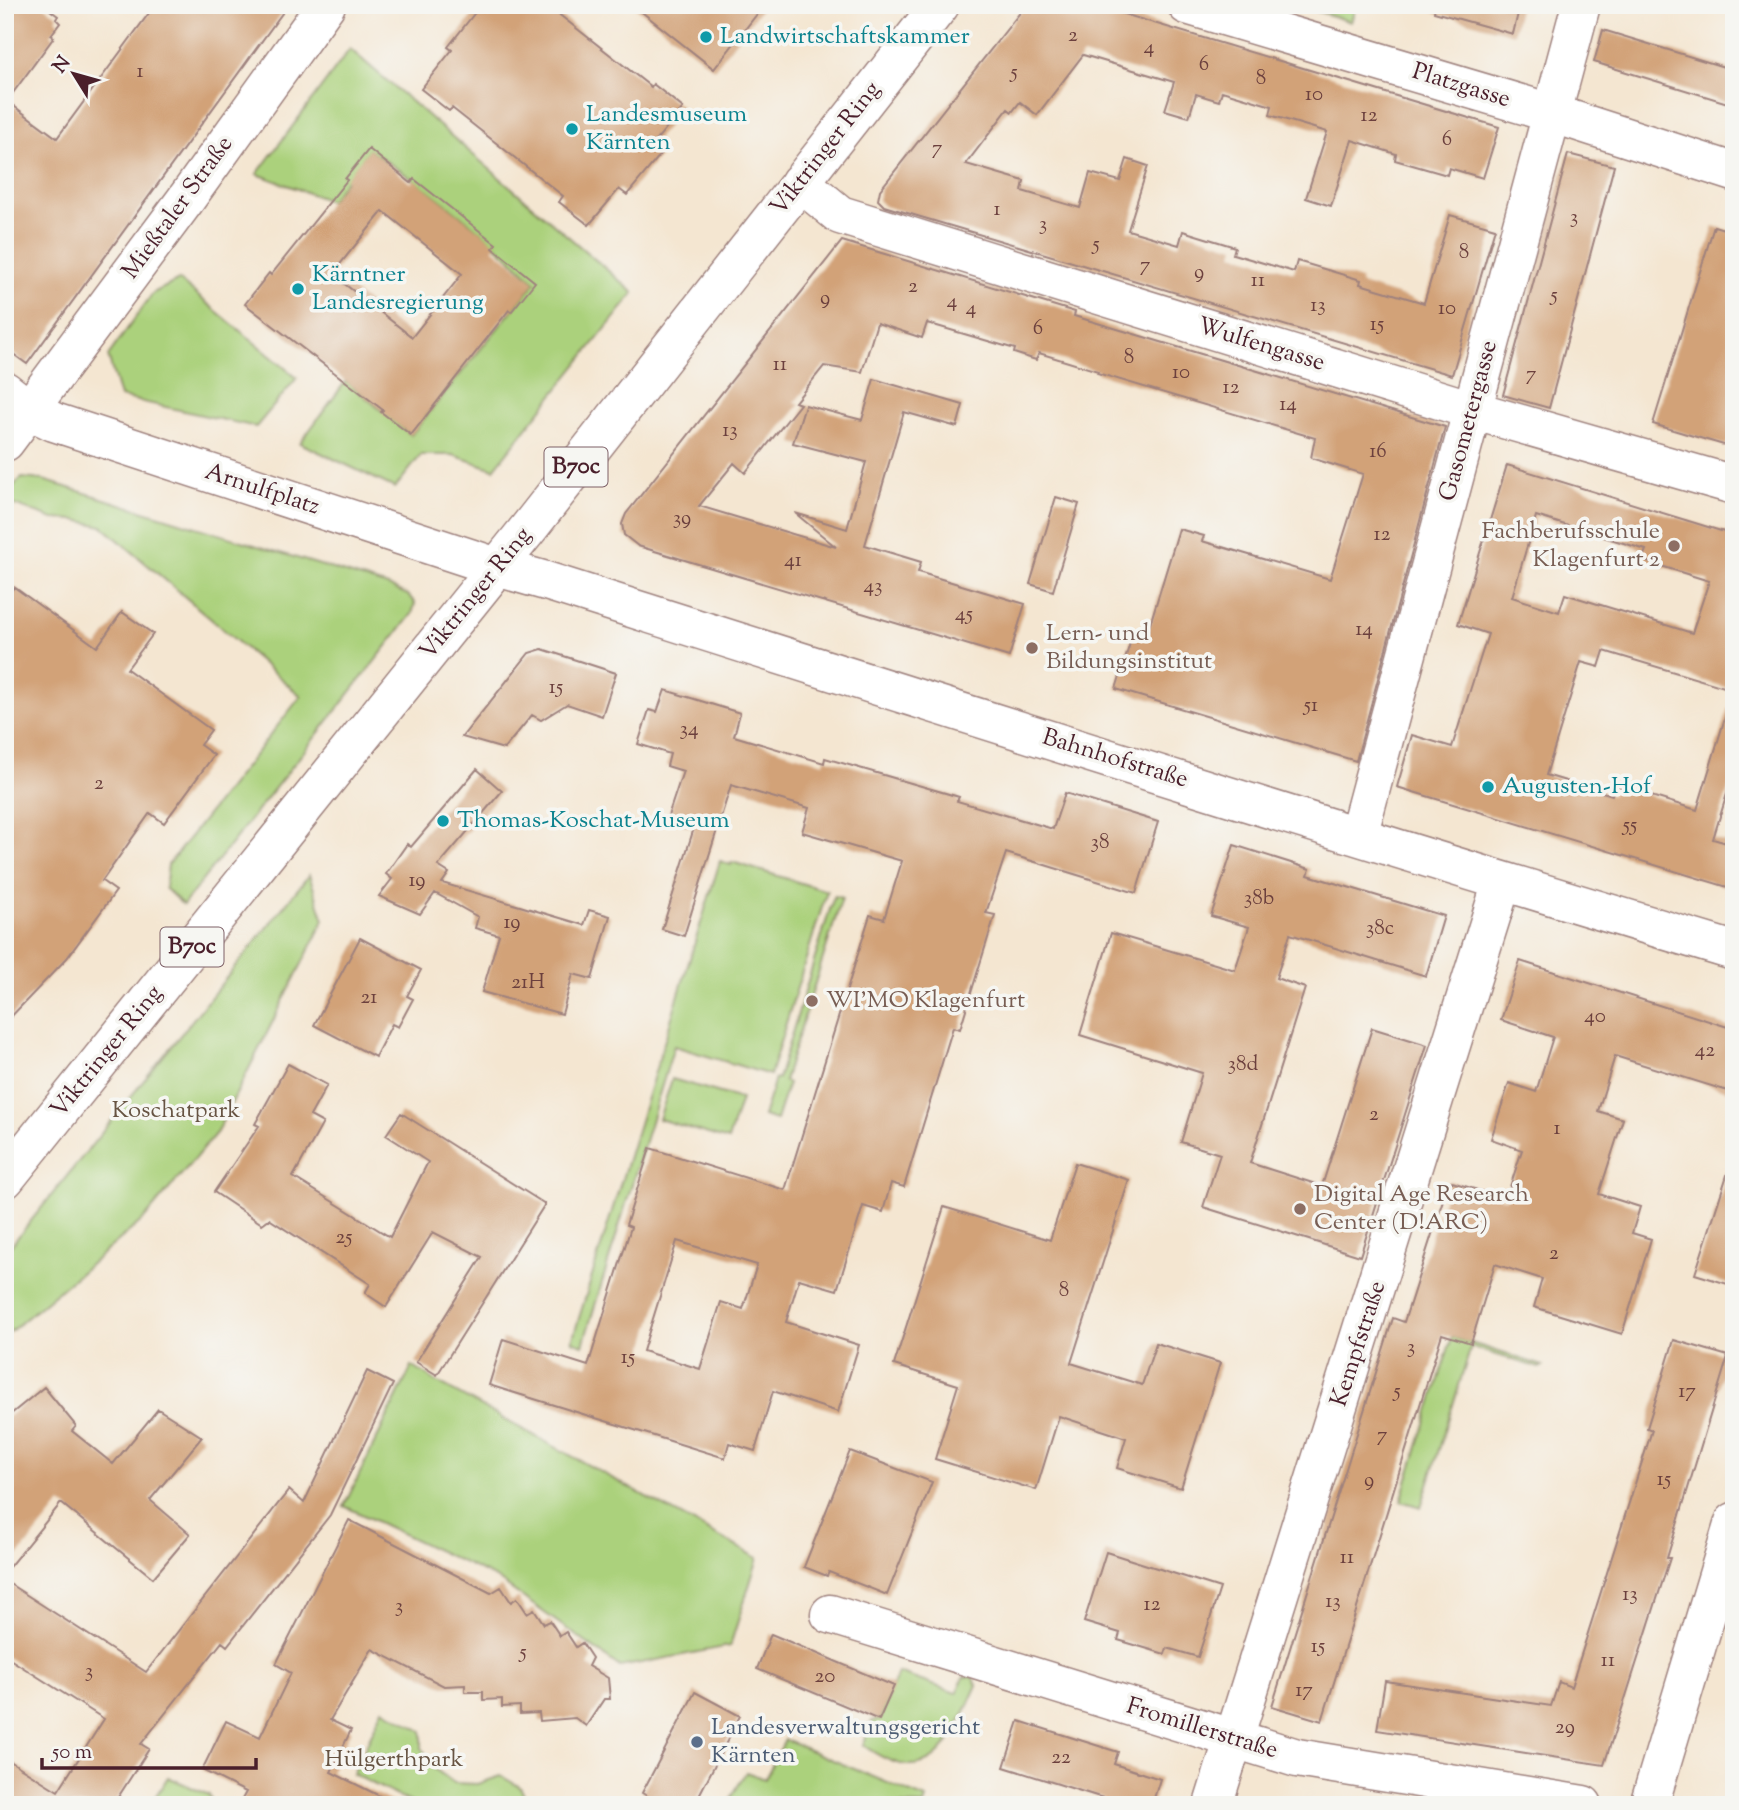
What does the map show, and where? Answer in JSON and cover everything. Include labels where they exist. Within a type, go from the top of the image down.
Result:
[{"type":"street","name":"Mießtaler Straße","points":[[5,442],[17,400],[184,202],[326,5]]},
{"type":"street","name":"Viktringer Ring","points":[[5,1178],[302,813],[940,5]]},
{"type":"street","name":"Platzgasse","points":[[1187,5],[1551,113],[1734,172]]},
{"type":"street","name":"Gasometergasse","points":[[1358,836],[1581,5]]},
{"type":"street","name":"Wulfengasse","points":[[800,182],[839,215],[1472,410],[1734,485]]},
{"type":"street","name":"Arnulfplatz","points":[[17,400],[54,422],[497,567]]},
{"type":"street","name":"Bahnhofstraße","points":[[497,567],[1502,882],[1734,951]]},
{"type":"street","name":"Kempfstraße","points":[[1213,1805],[1502,882]]},
{"type":"street","points":[[1649,1805],[1734,1522]]},
{"type":"street","name":"Fromillerstraße","points":[[830,1614],[1297,1758],[1583,1805]]},
{"type":"green space","points":[[1298,5],[1356,5],[1351,22]]},
{"type":"green space","points":[[350,49],[634,293],[494,469],[453,455],[421,455],[395,488],[300,443],[346,381],[411,435],[535,282],[455,211],[369,150],[330,201],[257,174]]},
{"type":"green space","points":[[179,280],[297,378],[256,427],[120,397],[108,356],[153,293]]},
{"type":"green space","points":[[22,478],[43,480],[388,586],[408,595],[415,603],[412,614],[183,905],[165,888],[168,865],[301,696],[102,526],[76,520],[53,519],[12,504],[5,497],[5,493]]},
{"type":"green space","points":[[720,861],[731,865],[732,862],[827,891],[770,1075],[674,1046],[583,1345],[572,1341]]},
{"type":"green space","name":"Koschatpark","points":[[309,875],[324,920],[217,1132],[144,1219],[5,1336],[5,1253]]},
{"type":"green space","points":[[834,896],[842,898],[784,1081],[788,1083],[776,1120],[763,1116],[775,1079],[778,1079]]},
{"type":"green space","points":[[672,1079],[741,1099],[728,1140],[659,1119]]},
{"type":"green space","points":[[1452,1337],[1543,1366],[1539,1368],[1471,1347],[1421,1507],[1401,1501]]},
{"type":"green space","points":[[412,1366],[440,1384],[758,1558],[730,1646],[620,1667],[496,1578],[344,1506]]},
{"type":"green space","points":[[898,1673],[956,1693],[964,1677],[972,1676],[977,1685],[948,1743],[936,1756],[923,1763],[906,1765],[887,1759],[863,1745],[872,1721],[879,1720]]},
{"type":"green space","name":"Hülgerthpark","points":[[383,1709],[422,1731],[422,1748],[435,1769],[454,1783],[477,1784],[501,1776],[520,1787],[529,1805],[416,1805],[353,1774]]},
{"type":"green space","points":[[785,1740],[926,1799],[924,1805],[727,1805],[746,1772],[765,1779]]},
{"type":"green space","points":[[168,1777],[209,1795],[213,1805],[150,1805]]},
{"type":"building","points":[[16,5],[43,5],[58,16],[56,19],[60,23],[51,35],[54,37],[7,101],[57,138],[155,5],[288,5],[27,364],[5,348],[5,20]]},
{"type":"building","name":"Landesmuseum Kärnten","points":[[481,5],[547,5],[651,87],[653,84],[683,108],[651,146],[661,154],[627,195],[619,189],[589,225],[559,202],[563,196],[452,108],[449,111],[421,89],[452,50],[448,47]]},
{"type":"building","name":"Landwirtschaftskammer","points":[[633,5],[764,5],[714,69]]},
{"type":"building","points":[[1026,5],[1094,5],[1499,127],[1483,178],[1449,168],[1447,175],[1395,160],[1396,154],[1352,140],[1331,206],[1306,198],[1327,132],[1270,115],[1272,106],[1222,91],[1219,101],[1196,94],[1189,117],[1165,110],[1174,82],[1083,55],[1037,115],[1020,102],[1012,112],[1008,109],[966,164],[1024,181],[1022,191],[1080,208],[1090,173],[1120,181],[1127,159],[1148,166],[1128,230],[1179,245],[1183,231],[1235,247],[1233,254],[1294,272],[1297,261],[1424,303],[1450,215],[1495,228],[1452,375],[884,206],[878,200],[880,190]]},
{"type":"building","points":[[1435,5],[1520,5],[1513,34],[1434,12]]},
{"type":"building","points":[[1603,30],[1734,70],[1734,105],[1594,62]]},
{"type":"building","name":"Kärntner Landesregierung","points":[[369,149],[411,183],[414,179],[496,244],[493,248],[535,282],[511,312],[509,310],[411,435],[381,412],[383,410],[245,304],[347,180],[345,179]],"holes":[[[383,211],[462,274],[412,337],[332,274]]]},
{"type":"building","points":[[1568,154],[1614,166],[1549,408],[1503,395]]},
{"type":"building","points":[[1714,226],[1734,232],[1734,443],[1728,441],[1727,446],[1653,424]]},
{"type":"building","points":[[842,241],[1075,312],[1074,316],[1445,427],[1356,761],[1116,689],[1134,630],[1147,634],[1179,529],[1204,536],[1202,541],[1330,579],[1363,474],[1311,458],[1315,438],[1097,373],[1098,371],[1039,353],[1036,360],[1014,353],[1015,349],[927,323],[922,338],[877,323],[862,372],[824,366],[795,402],[800,404],[745,473],[734,463],[699,506],[836,547],[795,513],[847,529],[866,462],[793,443],[805,405],[862,420],[874,379],[963,405],[957,427],[904,412],[865,545],[921,562],[918,572],[1025,604],[1009,657],[638,546],[624,535],[622,524],[626,514]]},
{"type":"building","points":[[1507,465],[1734,535],[1734,690],[1604,651],[1599,667],[1581,662],[1546,775],[1612,795],[1615,785],[1697,810],[1728,708],[1734,709],[1734,771],[1713,839],[1734,845],[1734,889],[1397,787],[1412,735],[1452,747],[1488,634],[1458,624]],"holes":[[[1536,516],[1646,550],[1642,560],[1709,581],[1692,633],[1565,594],[1559,612],[1512,597]]]},
{"type":"building","points":[[1056,497],[1079,504],[1053,591],[1030,584]]},
{"type":"building","points":[[14,587],[97,647],[122,612],[153,634],[127,669],[211,730],[200,745],[214,755],[164,823],[150,813],[102,881],[116,891],[67,958],[5,1023],[5,598]]},
{"type":"building","points":[[542,649],[616,673],[602,716],[567,704],[541,720],[532,715],[504,749],[462,737],[529,653]]},
{"type":"building","points":[[665,690],[740,713],[734,736],[824,763],[825,758],[959,797],[957,801],[1053,829],[1065,793],[1158,822],[1136,893],[1006,853],[986,913],[995,915],[960,1029],[953,1027],[904,1187],[891,1183],[883,1212],[863,1206],[837,1290],[799,1279],[786,1322],[859,1345],[838,1412],[773,1391],[755,1451],[729,1443],[725,1458],[489,1385],[503,1339],[588,1366],[631,1227],[626,1225],[650,1148],[785,1190],[870,915],[884,919],[902,861],[802,832],[809,808],[731,785],[684,936],[662,929],[694,828],[667,819],[683,771],[667,766],[670,754],[638,744],[649,710],[657,712]],"holes":[[[677,1241],[757,1265],[743,1309],[721,1302],[700,1369],[643,1351]]]},
{"type":"building","points":[[477,769],[502,791],[438,866],[449,873],[442,883],[584,925],[589,910],[610,916],[592,979],[573,974],[562,1014],[482,992],[499,935],[475,928],[478,917],[435,893],[420,914],[379,896],[392,879],[386,874],[407,844],[411,847]]},
{"type":"building","points":[[1234,845],[1310,869],[1308,875],[1444,916],[1426,976],[1290,934],[1276,978],[1305,988],[1250,1163],[1322,1186],[1372,1028],[1427,1045],[1360,1256],[1203,1207],[1220,1154],[1181,1142],[1202,1073],[1080,1035],[1111,933],[1235,970],[1249,927],[1211,916]]},
{"type":"building","points":[[360,938],[421,970],[407,996],[413,999],[398,1027],[392,1024],[375,1057],[314,1025]]},
{"type":"building","points":[[1520,961],[1734,1029],[1734,1093],[1615,1056],[1598,1111],[1623,1119],[1599,1194],[1640,1207],[1632,1233],[1651,1239],[1622,1334],[1534,1307],[1542,1279],[1495,1264],[1471,1343],[1442,1334],[1322,1721],[1272,1706],[1393,1318],[1404,1322],[1449,1181],[1506,1199],[1522,1150],[1491,1139],[1509,1083],[1536,1092],[1553,1037],[1501,1020]]},
{"type":"building","points":[[288,1064],[327,1085],[310,1116],[323,1123],[293,1177],[390,1237],[428,1162],[386,1135],[401,1113],[545,1204],[437,1375],[416,1362],[482,1257],[433,1232],[386,1307],[365,1293],[370,1284],[269,1219],[262,1224],[214,1192],[259,1126],[255,1124]]},
{"type":"building","points":[[1075,1163],[1129,1180],[1071,1363],[1142,1385],[1156,1343],[1220,1363],[1181,1488],[1117,1468],[1126,1438],[1059,1416],[1036,1490],[935,1459],[958,1385],[894,1365],[944,1207],[1050,1240]]},
{"type":"building","points":[[1729,1169],[1734,1170],[1734,1286],[1695,1274]]},
{"type":"building","points":[[1674,1340],[1728,1356],[1667,1558],[1670,1558],[1604,1765],[1377,1730],[1385,1681],[1551,1706],[1559,1682],[1571,1687],[1652,1430],[1647,1428]]},
{"type":"building","points":[[367,1371],[393,1384],[330,1515],[227,1646],[222,1642],[141,1744],[149,1749],[113,1805],[5,1805],[5,1758],[58,1791],[104,1719],[5,1656],[5,1581],[146,1672],[289,1490],[304,1503]]},
{"type":"building","points":[[44,1387],[76,1426],[72,1431],[113,1464],[158,1409],[202,1437],[150,1500],[190,1534],[153,1578],[61,1503],[5,1572],[5,1419]]},
{"type":"building","points":[[850,1451],[932,1482],[887,1595],[829,1572],[827,1576],[804,1567]]},
{"type":"building","points":[[349,1520],[491,1593],[501,1587],[511,1602],[517,1598],[527,1613],[534,1609],[544,1624],[550,1621],[560,1636],[566,1632],[576,1647],[582,1643],[592,1658],[588,1666],[608,1678],[610,1699],[604,1699],[586,1726],[575,1718],[540,1721],[539,1713],[520,1714],[520,1706],[502,1707],[502,1699],[483,1700],[483,1692],[465,1692],[465,1685],[444,1686],[372,1649],[330,1720],[351,1730],[331,1772],[398,1805],[239,1805],[246,1792],[202,1770],[226,1721],[260,1737],[291,1673],[276,1664]]},
{"type":"building","points":[[1106,1552],[1220,1588],[1198,1657],[1167,1648],[1165,1654],[1118,1640],[1120,1633],[1084,1622]]},
{"type":"building","points":[[771,1634],[894,1686],[879,1720],[757,1669]]},
{"type":"building","name":"Landesverwaltungsgericht Kärnten","points":[[695,1692],[740,1716],[694,1805],[642,1805],[647,1796],[642,1793]]},
{"type":"building","points":[[1019,1721],[1118,1752],[1114,1764],[1160,1779],[1152,1805],[1101,1805],[1103,1798],[1004,1767]]},
{"type":"place","name":"Landwirtschaftskammer","points":[[706,37]]},
{"type":"place","name":"Landesmuseum Kärnten","points":[[572,129]]},
{"type":"place","name":"Kärntner Landesregierung","points":[[298,289]]},
{"type":"place","name":"Fachberufsschule Klagenfurt 2","points":[[1674,546]]},
{"type":"place","name":"Lern- und Bildungsinstitut","points":[[1032,648]]},
{"type":"place","name":"Augusten-Hof","points":[[1488,787]]},
{"type":"place","name":"Thomas-Koschat-Museum","points":[[443,821]]},
{"type":"place","name":"WI’MO Klagenfurt","points":[[812,1001]]},
{"type":"place","name":"Digital Age Research Center (D!ARC)","points":[[1300,1209]]},
{"type":"place","name":"Landesverwaltungsgericht Kärnten","points":[[697,1742]]}]
